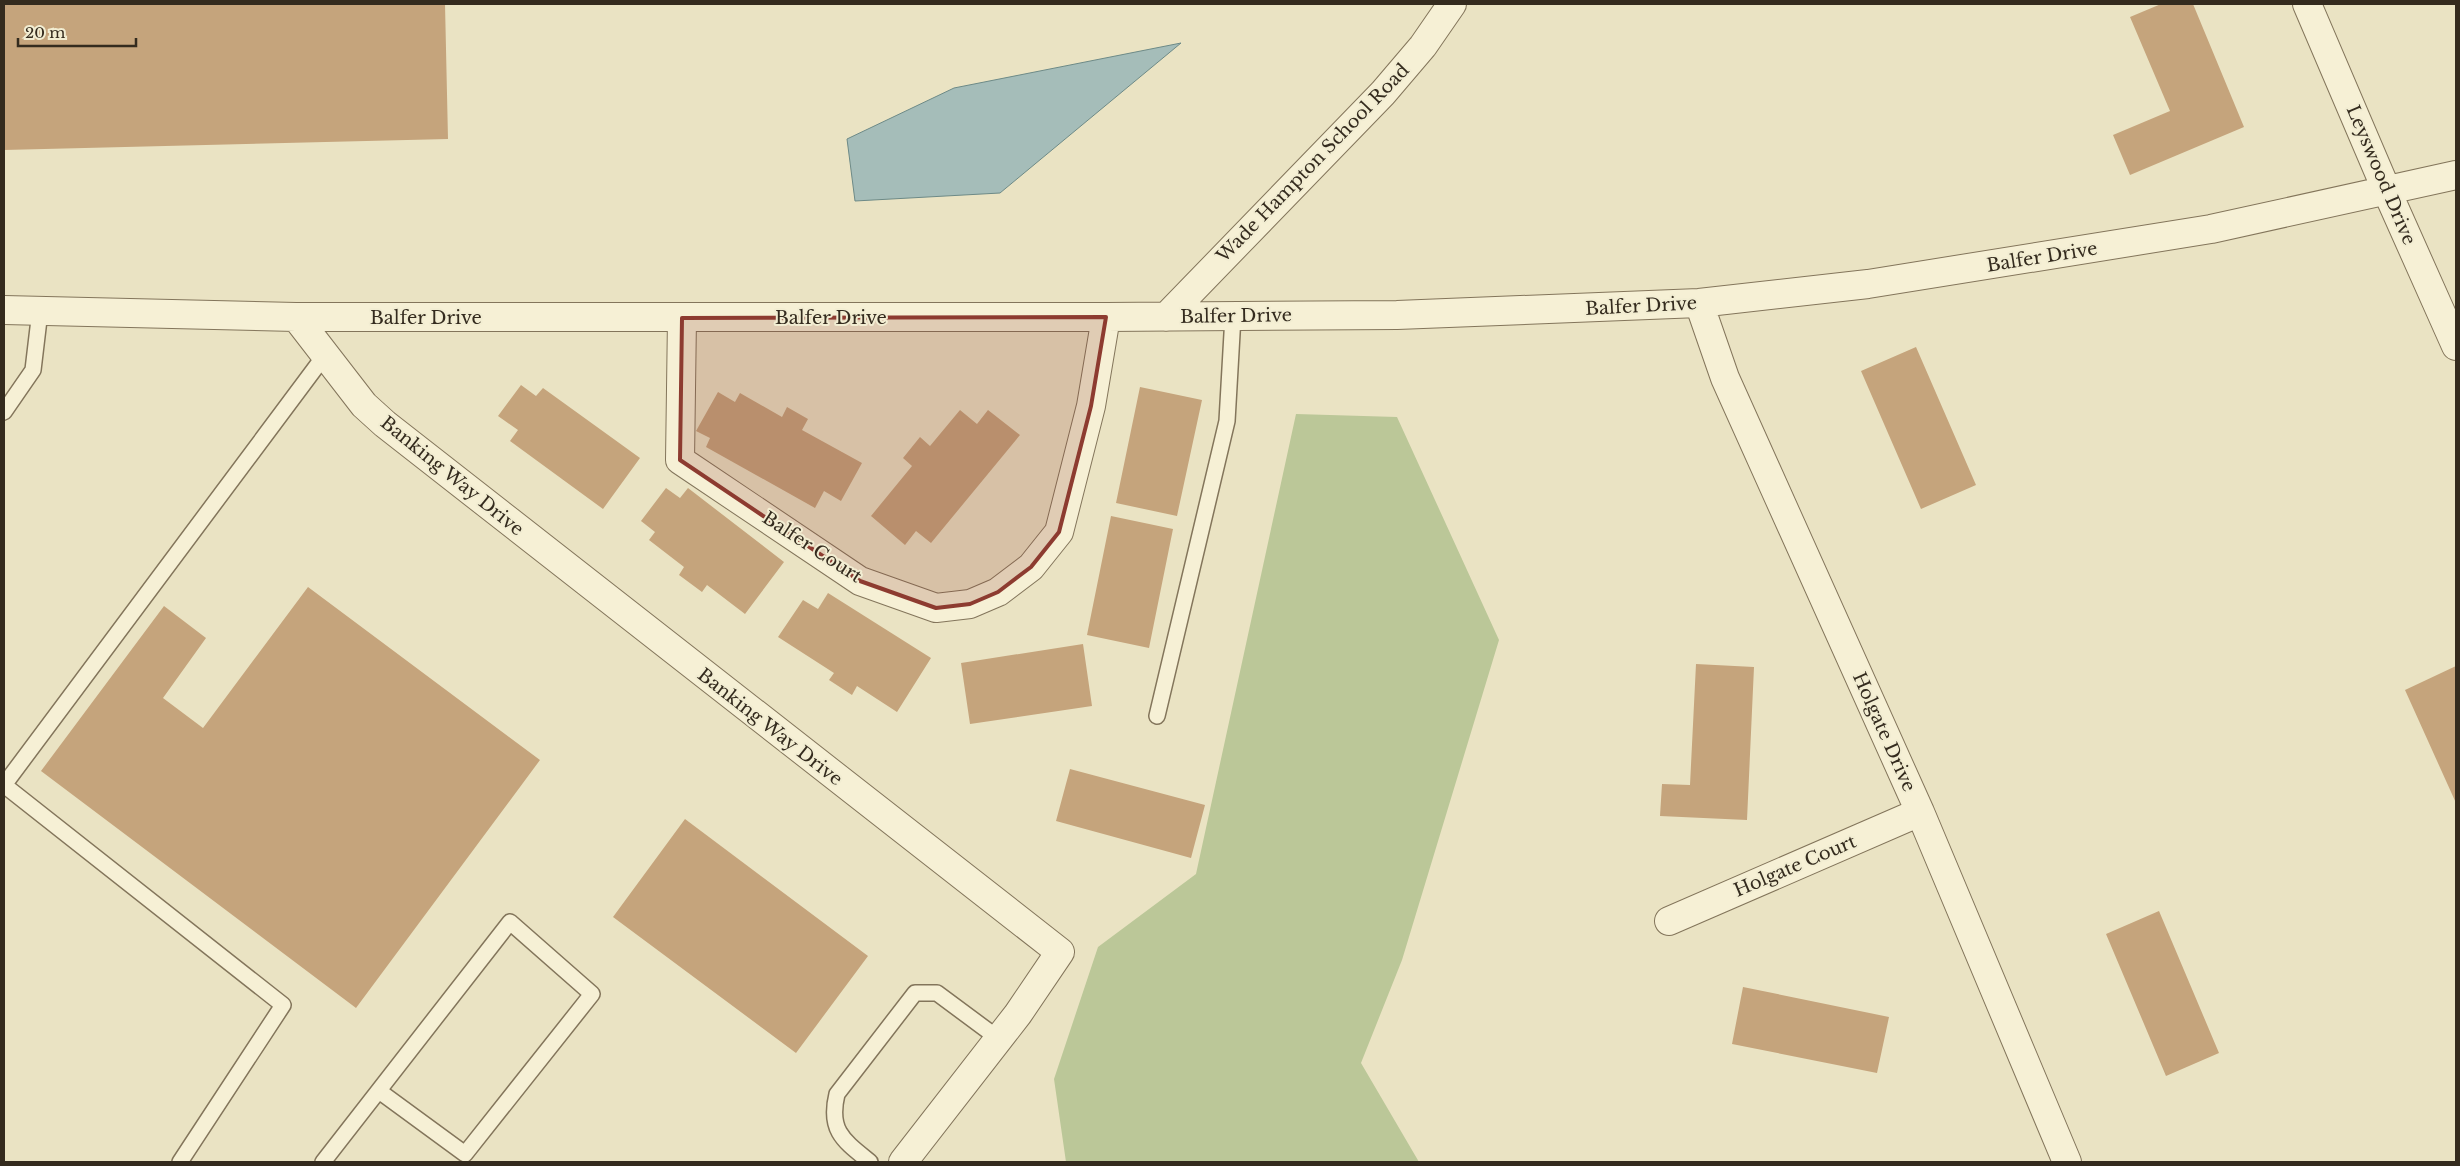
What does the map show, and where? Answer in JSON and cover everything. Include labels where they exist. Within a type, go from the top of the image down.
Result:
[{"type":"street","name":"Wade Hampton School Road","points":[[1166,317],[1383,92],[1422,46],[1452,4]]},
{"type":"street","name":"Leyswood Drive","points":[[2307,4],[2456,346]]},
{"type":"street","name":"Balfer Drive","points":[[4,310],[296,317],[1166,317],[1509,312],[1699,304],[1868,284],[2078,252],[2211,229],[2456,175]]},
{"type":"street","name":"Holgate Drive","points":[[1699,304],[1725,378],[1920,812],[2067,1162]]},
{"type":"street","name":"Banking Way Drive","points":[[296,317],[364,405],[385,424],[1060,952],[999,1039],[903,1162]]},
{"type":"street","name":"Balfer Court","points":[[682,318],[680,460],[860,581],[936,608],[970,604],[998,592],[1031,568],[1059,532],[1091,406],[1106,317]]},
{"type":"street","name":"Holgate Court","points":[[1669,920],[1920,812]]},
{"type":"lane","points":[[4,412],[33,370],[40,311]]},
{"type":"lane","points":[[1157,716],[1227,421],[1234,316]]},
{"type":"lane","points":[[180,1162],[283,1005],[4,785],[325,355]]},
{"type":"lane","points":[[323,1162],[510,922],[592,994],[466,1154],[379,1091]]},
{"type":"lane","points":[[870,1162],[842,1138],[833,1112],[837,1094],[915,993],[937,992],[999,1039]]},
{"type":"highlighted area","points":[[1106,317],[1091,406],[1059,532],[1031,567],[998,592],[970,604],[936,608],[860,581],[680,460],[682,318]]},
{"type":"green space","points":[[1296,414],[1397,417],[1499,640],[1402,960],[1361,1063],[1419,1162],[1066,1162],[1054,1079],[1098,947],[1196,874]]},
{"type":"water","points":[[1181,43],[1000,193],[855,201],[847,139],[954,88]]},
{"type":"building","points":[[4,4],[445,4],[448,139],[4,150]]},
{"type":"building","points":[[2161,4],[2193,4],[2244,127],[2130,175],[2113,135],[2170,111],[2130,17]]},
{"type":"building","points":[[1916,347],[1976,485],[1921,509],[1861,371]]},
{"type":"building","points":[[521,385],[536,396],[543,388],[640,458],[603,509],[510,441],[518,430],[498,416]]},
{"type":"building","points":[[1140,387],[1202,400],[1177,516],[1116,503]]},
{"type":"building","points":[[718,392],[735,402],[740,393],[782,417],[787,407],[808,419],[802,430],[862,463],[841,501],[824,491],[815,508],[706,447],[710,438],[696,431]]},
{"type":"building","points":[[960,410],[977,424],[988,410],[1020,435],[931,543],[916,531],[905,545],[871,516],[912,466],[903,458],[920,437],[930,446]]},
{"type":"building","points":[[666,488],[680,498],[688,488],[784,562],[745,614],[707,585],[702,592],[679,575],[684,567],[649,540],[655,532],[641,521]]},
{"type":"building","points":[[1111,516],[1173,529],[1149,648],[1087,635]]},
{"type":"building","points":[[308,587],[540,760],[356,1008],[41,771],[164,606],[206,638],[163,698],[203,728]]},
{"type":"building","points":[[828,593],[931,658],[897,712],[857,686],[852,695],[829,680],[834,673],[778,637],[803,600],[818,609]]},
{"type":"building","points":[[1083,644],[1092,706],[970,724],[961,663]]},
{"type":"building","points":[[1696,664],[1754,667],[1747,820],[1660,816],[1662,784],[1690,785]]},
{"type":"building","points":[[2456,666],[2456,803],[2405,690]]},
{"type":"building","points":[[1070,769],[1205,805],[1191,858],[1056,821]]},
{"type":"building","points":[[685,819],[868,956],[796,1053],[613,917]]},
{"type":"building","points":[[2159,911],[2219,1053],[2166,1076],[2106,934]]},
{"type":"building","points":[[1743,987],[1889,1017],[1877,1073],[1732,1044]]}]
